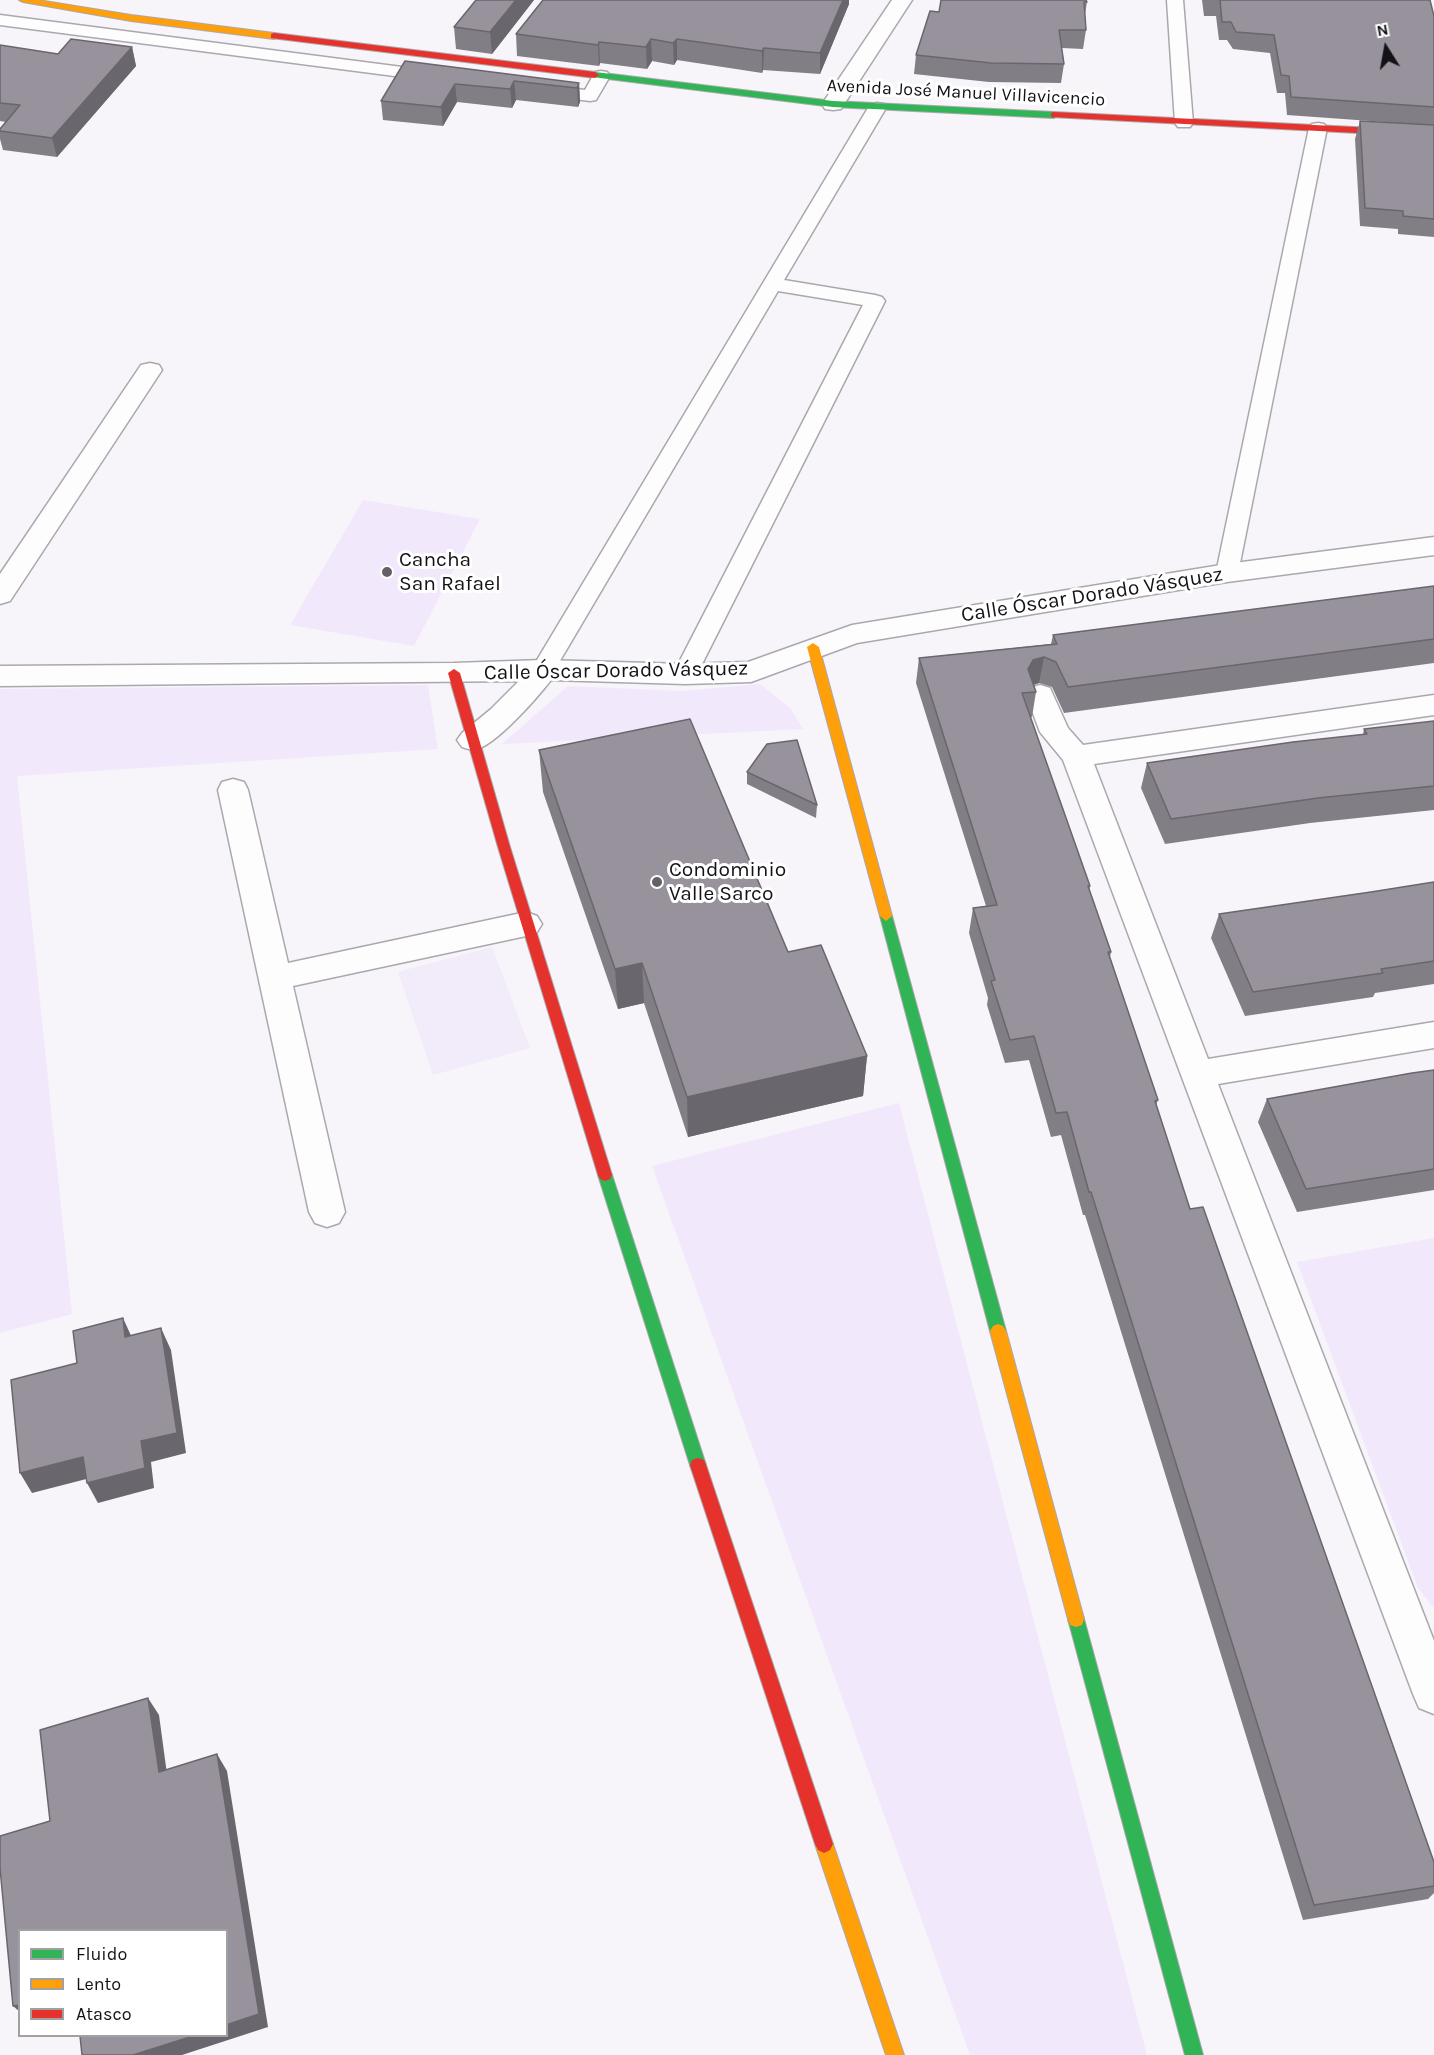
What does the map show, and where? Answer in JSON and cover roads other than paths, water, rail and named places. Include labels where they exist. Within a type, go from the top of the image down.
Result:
[{"type":"street","name":"Avenida José Manuel Villavicencio","points":[[23,0],[131,18],[502,59],[601,76],[833,104],[877,108],[1434,134]]},
{"type":"street","points":[[833,104],[902,0]]},
{"type":"street","points":[[0,596],[150,370]]},
{"type":"street","name":"Calle Óscar Dorado Vásquez","points":[[0,676],[454,673],[543,670],[685,674],[751,672],[852,634],[1227,573],[1434,546]]},
{"type":"street","points":[[813,647],[1194,2055]]},
{"type":"street","points":[[472,740],[505,714],[543,670]]},
{"type":"street","points":[[454,673],[526,924],[691,1449],[895,2055]]},
{"type":"street","points":[[1040,695],[1055,732],[1076,756],[1198,1074],[1425,1643],[1434,1694]]},
{"type":"street","points":[[1076,756],[1434,705]]},
{"type":"street","points":[[233,790],[327,1212]]},
{"type":"street","points":[[274,978],[526,924]]},
{"type":"street","points":[[1198,1074],[1434,1035]]},
{"type":"lane","points":[[1175,0],[1184,123]]},
{"type":"lane","points":[[0,20],[451,78]]},
{"type":"lane","points":[[520,87],[590,96],[601,76]]},
{"type":"lane","points":[[543,670],[877,108]]},
{"type":"lane","points":[[1227,573],[1318,129]]},
{"type":"lane","points":[[685,674],[875,301],[774,284]]},
{"type":"place","name":"Cancha San Rafael","points":[[387,572]]},
{"type":"place","name":"Condominio Valle Sarco","points":[[657,882]]}]
